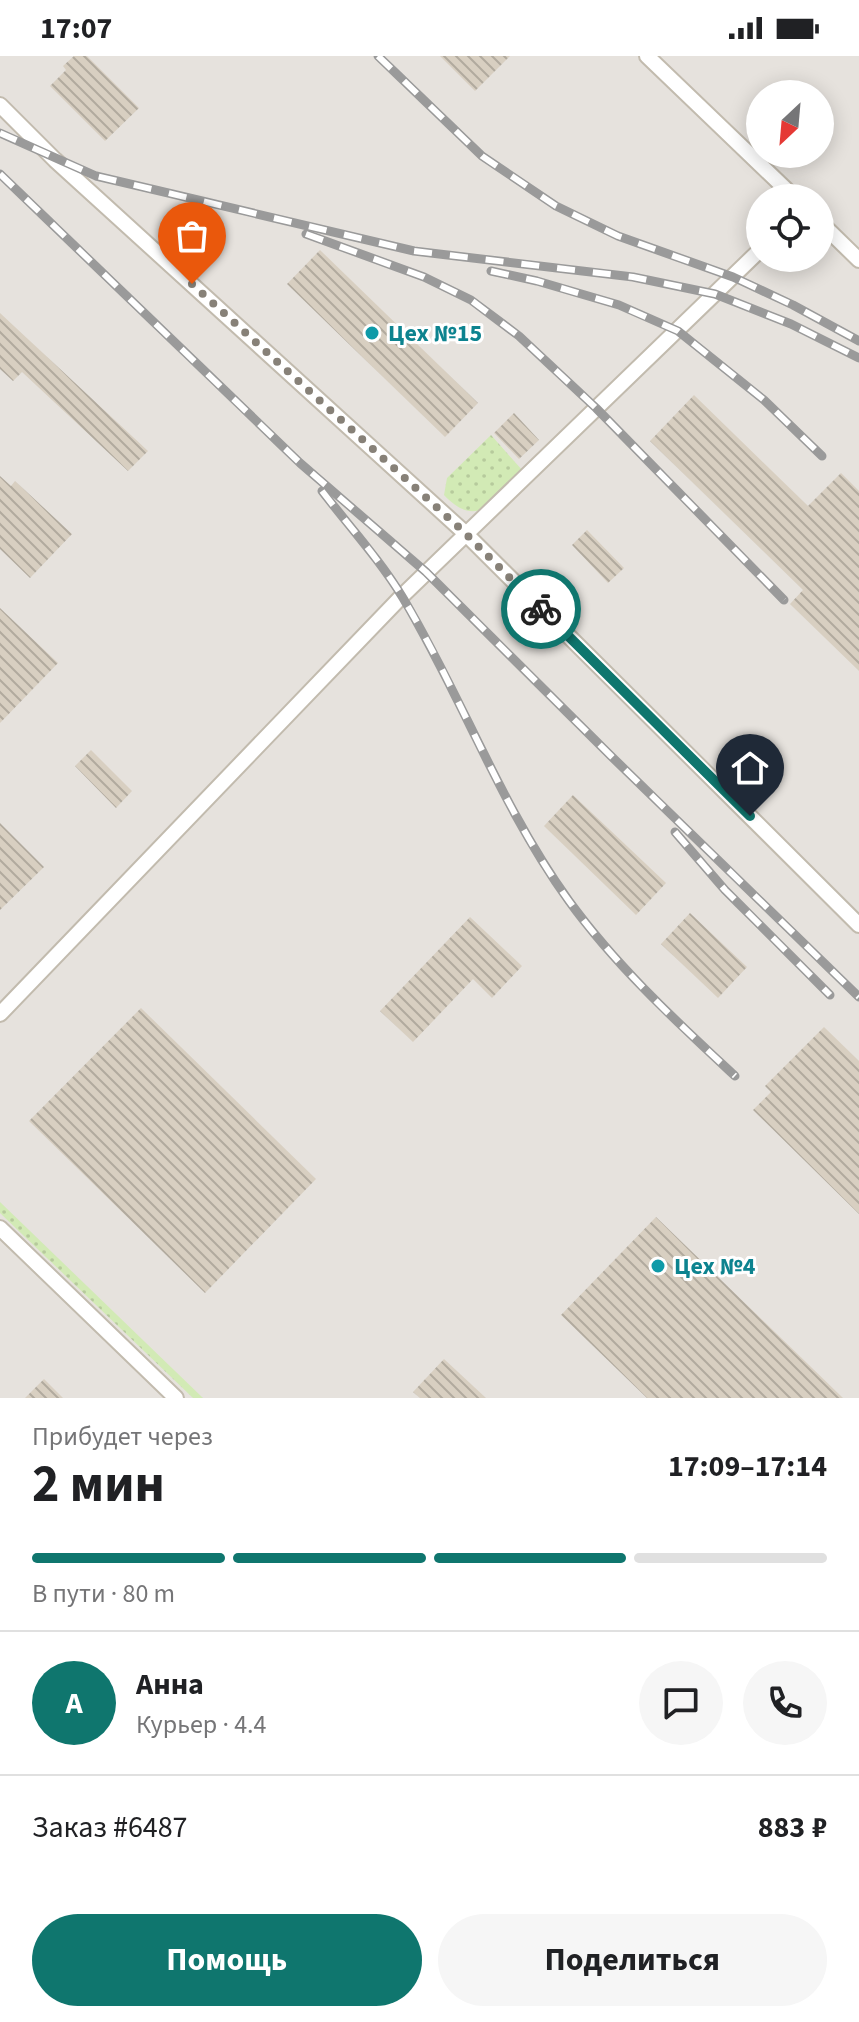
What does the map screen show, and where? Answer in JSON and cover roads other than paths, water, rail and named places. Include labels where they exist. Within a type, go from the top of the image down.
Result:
[{"type":"lane","points":[[647,56],[780,184]]},
{"type":"lane","points":[[0,105],[55,160],[465,533],[859,925]]},
{"type":"lane","points":[[834,236],[859,260]]},
{"type":"lane","points":[[0,1014],[465,533],[746,263]]},
{"type":"lane","points":[[0,1228],[176,1398]]},
{"type":"railway","points":[[378,56],[482,156],[556,206],[618,236],[733,277],[859,341]]},
{"type":"railway","points":[[0,133],[96,176],[414,251],[633,277],[715,294],[791,324],[859,358]]},
{"type":"railway","points":[[0,174],[300,463],[426,572],[859,997]]},
{"type":"railway","points":[[306,234],[424,277],[471,300],[519,336],[596,408],[784,600]]},
{"type":"railway","points":[[491,271],[619,305],[678,331],[764,400],[822,456]]},
{"type":"railway","points":[[322,491],[403,598],[502,790],[569,901],[627,971],[735,1076]]},
{"type":"railway","points":[[675,832],[725,890],[830,995]]},
{"type":"place","name":"Цех №15","points":[[372,333]]},
{"type":"place","name":"Цех №4","points":[[658,1266]]}]
